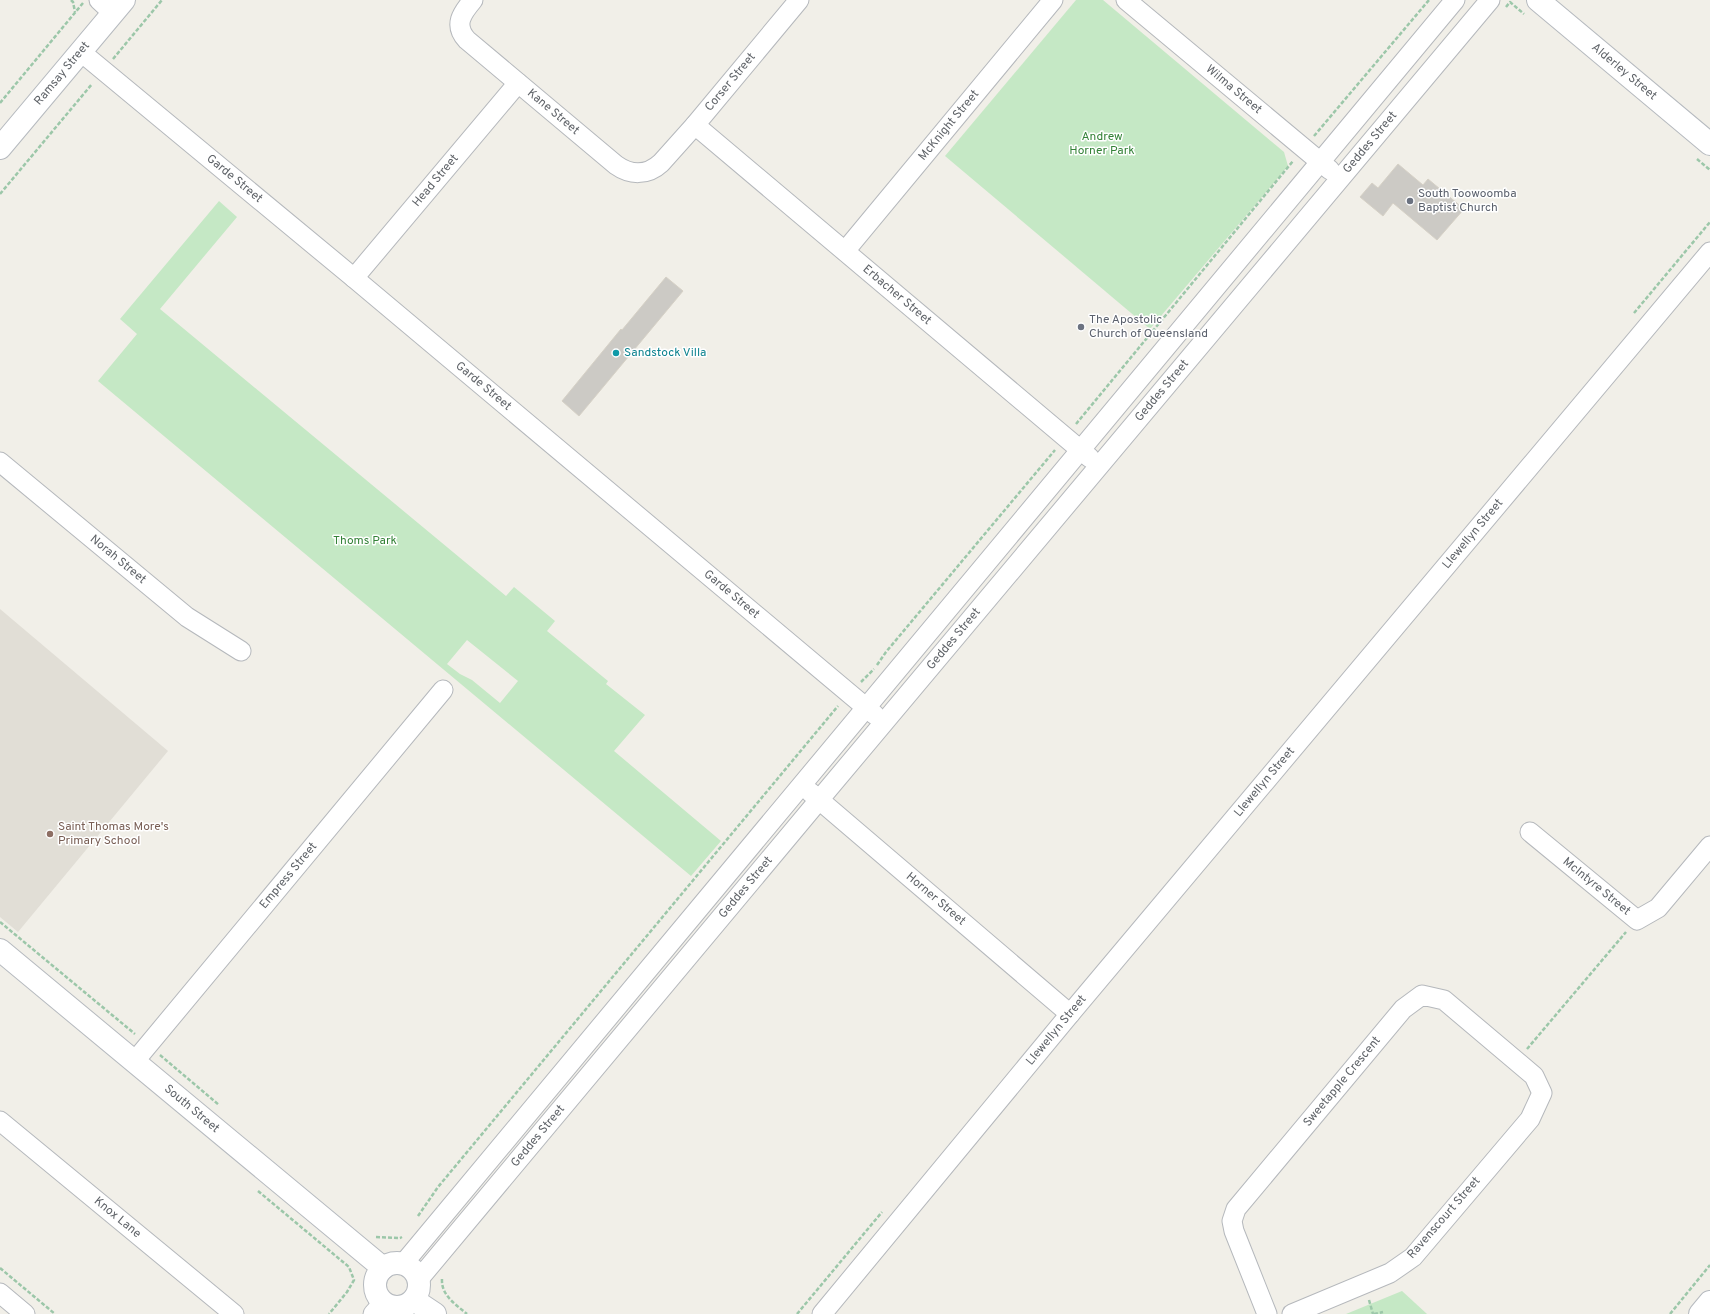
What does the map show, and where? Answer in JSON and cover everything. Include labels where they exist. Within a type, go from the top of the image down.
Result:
[{"type":"street","name":"Kane Street","points":[[473,0],[465,10],[460,23],[462,35],[467,40],[621,169],[629,172],[640,172],[655,168],[661,164]]},
{"type":"street","name":"Corser Street","points":[[661,164],[799,0]]},
{"type":"street","name":"McKnight Street","points":[[845,252],[1053,0]]},
{"type":"street","name":"Wilma Street","points":[[1126,0],[1340,179]]},
{"type":"street","name":"Geddes Street","points":[[393,1266],[559,1076],[1454,0]]},
{"type":"street","name":"Geddes Street","points":[[419,1279],[1099,465],[1490,0]]},
{"type":"street","name":"Alderley Street","points":[[1538,0],[1710,144]]},
{"type":"street","name":"Ramsay Street","points":[[0,148],[81,52],[112,4]]},
{"type":"street","name":"Garde Street","points":[[81,52],[354,278],[884,722]]},
{"type":"street","name":"Head Street","points":[[354,278],[518,84]]},
{"type":"street","name":"Erbacher Street","points":[[695,125],[1099,465]]},
{"type":"street","name":"Llewellyn Street","points":[[822,1314],[1070,1014],[1710,252]]},
{"type":"street","name":"Norah Street","points":[[0,462],[187,617],[241,651]]},
{"type":"street","name":"Empress Street","points":[[134,1062],[443,690]]},
{"type":"street","name":"Horner Street","points":[[801,785],[1070,1014]]},
{"type":"street","name":"McIntyre Street","points":[[1530,832],[1637,920],[1658,908],[1710,846]]},
{"type":"street","name":"South Street","points":[[0,950],[134,1062],[393,1266]]},
{"type":"street","name":"Sweetapple Crescent","points":[[1267,1314],[1234,1231],[1232,1221],[1236,1209],[1403,1009],[1422,995],[1444,1000],[1534,1076],[1542,1093]]},
{"type":"street","points":[[559,1076],[576,1090]]},
{"type":"street","name":"Ravenscourt Street","points":[[1292,1314],[1390,1273],[1413,1258],[1530,1119],[1542,1093]]},
{"type":"street","name":"Knox Lane","points":[[0,1121],[234,1314]]},
{"type":"street","points":[[393,1266],[415,1272],[419,1279],[419,1290],[414,1300],[410,1304],[399,1308],[378,1308],[378,1298],[375,1284],[376,1278],[393,1266]]},
{"type":"street","points":[[0,1293],[26,1314]]},
{"type":"street","points":[[414,1300],[435,1314]]},
{"type":"street","points":[[1700,1314],[1710,1302]]},
{"type":"path","points":[[71,0],[73,2],[75,12]]},
{"type":"path","points":[[0,103],[85,0]]},
{"type":"path","points":[[0,194],[162,0]]},
{"type":"path","points":[[416,1220],[438,1187],[849,693],[876,667],[886,652],[1304,148],[1429,0]]},
{"type":"path","points":[[1517,1061],[1637,920]]},
{"type":"path","points":[[0,922],[219,1106]]},
{"type":"path","points":[[374,1236],[400,1238],[405,1235]]},
{"type":"path","points":[[1670,1314],[1710,1265]]},
{"type":"path","points":[[329,1314],[347,1292],[354,1280],[349,1267]]},
{"type":"path","points":[[0,1268],[55,1314]]},
{"type":"path","points":[[442,1287],[449,1299],[467,1314]]},
{"type":"path","points":[[1374,1314],[1383,1312]]},
{"type":"shaded area","name":"Saint Thomas More's Primary School","points":[[0,609],[168,751],[18,932],[0,917]]},
{"type":"green space","name":"Andrew Horner Park","points":[[1076,0],[1103,0],[1284,152],[1288,166],[1150,329],[945,156]]},
{"type":"green space","name":"Thoms Park","points":[[219,201],[237,217],[160,309],[506,596],[514,587],[555,621],[547,631],[608,681],[606,684],[645,715],[614,751],[721,841],[691,876],[98,381],[137,334],[120,319]],"holes":[[[467,640],[518,681],[500,703],[472,680],[460,674],[447,664]]]},
{"type":"green space","points":[[1402,1291],[1427,1314],[1346,1314]]},
{"type":"building","name":"South Toowoomba Baptist Church","points":[[1398,164],[1423,185],[1428,179],[1464,209],[1437,240],[1393,203],[1383,216],[1360,197],[1372,183],[1378,188]]},
{"type":"building","name":"Sandstock Villa","points":[[666,277],[683,291],[579,416],[562,401]]},
{"type":"place","name":"South Toowoomba Baptist Church","points":[[1410,201]]},
{"type":"place","name":"The Apostolic Church of Queensland","points":[[1081,327]]},
{"type":"place","name":"Sandstock Villa","points":[[616,353]]},
{"type":"place","name":"Saint Thomas More's Primary School","points":[[50,834]]}]
